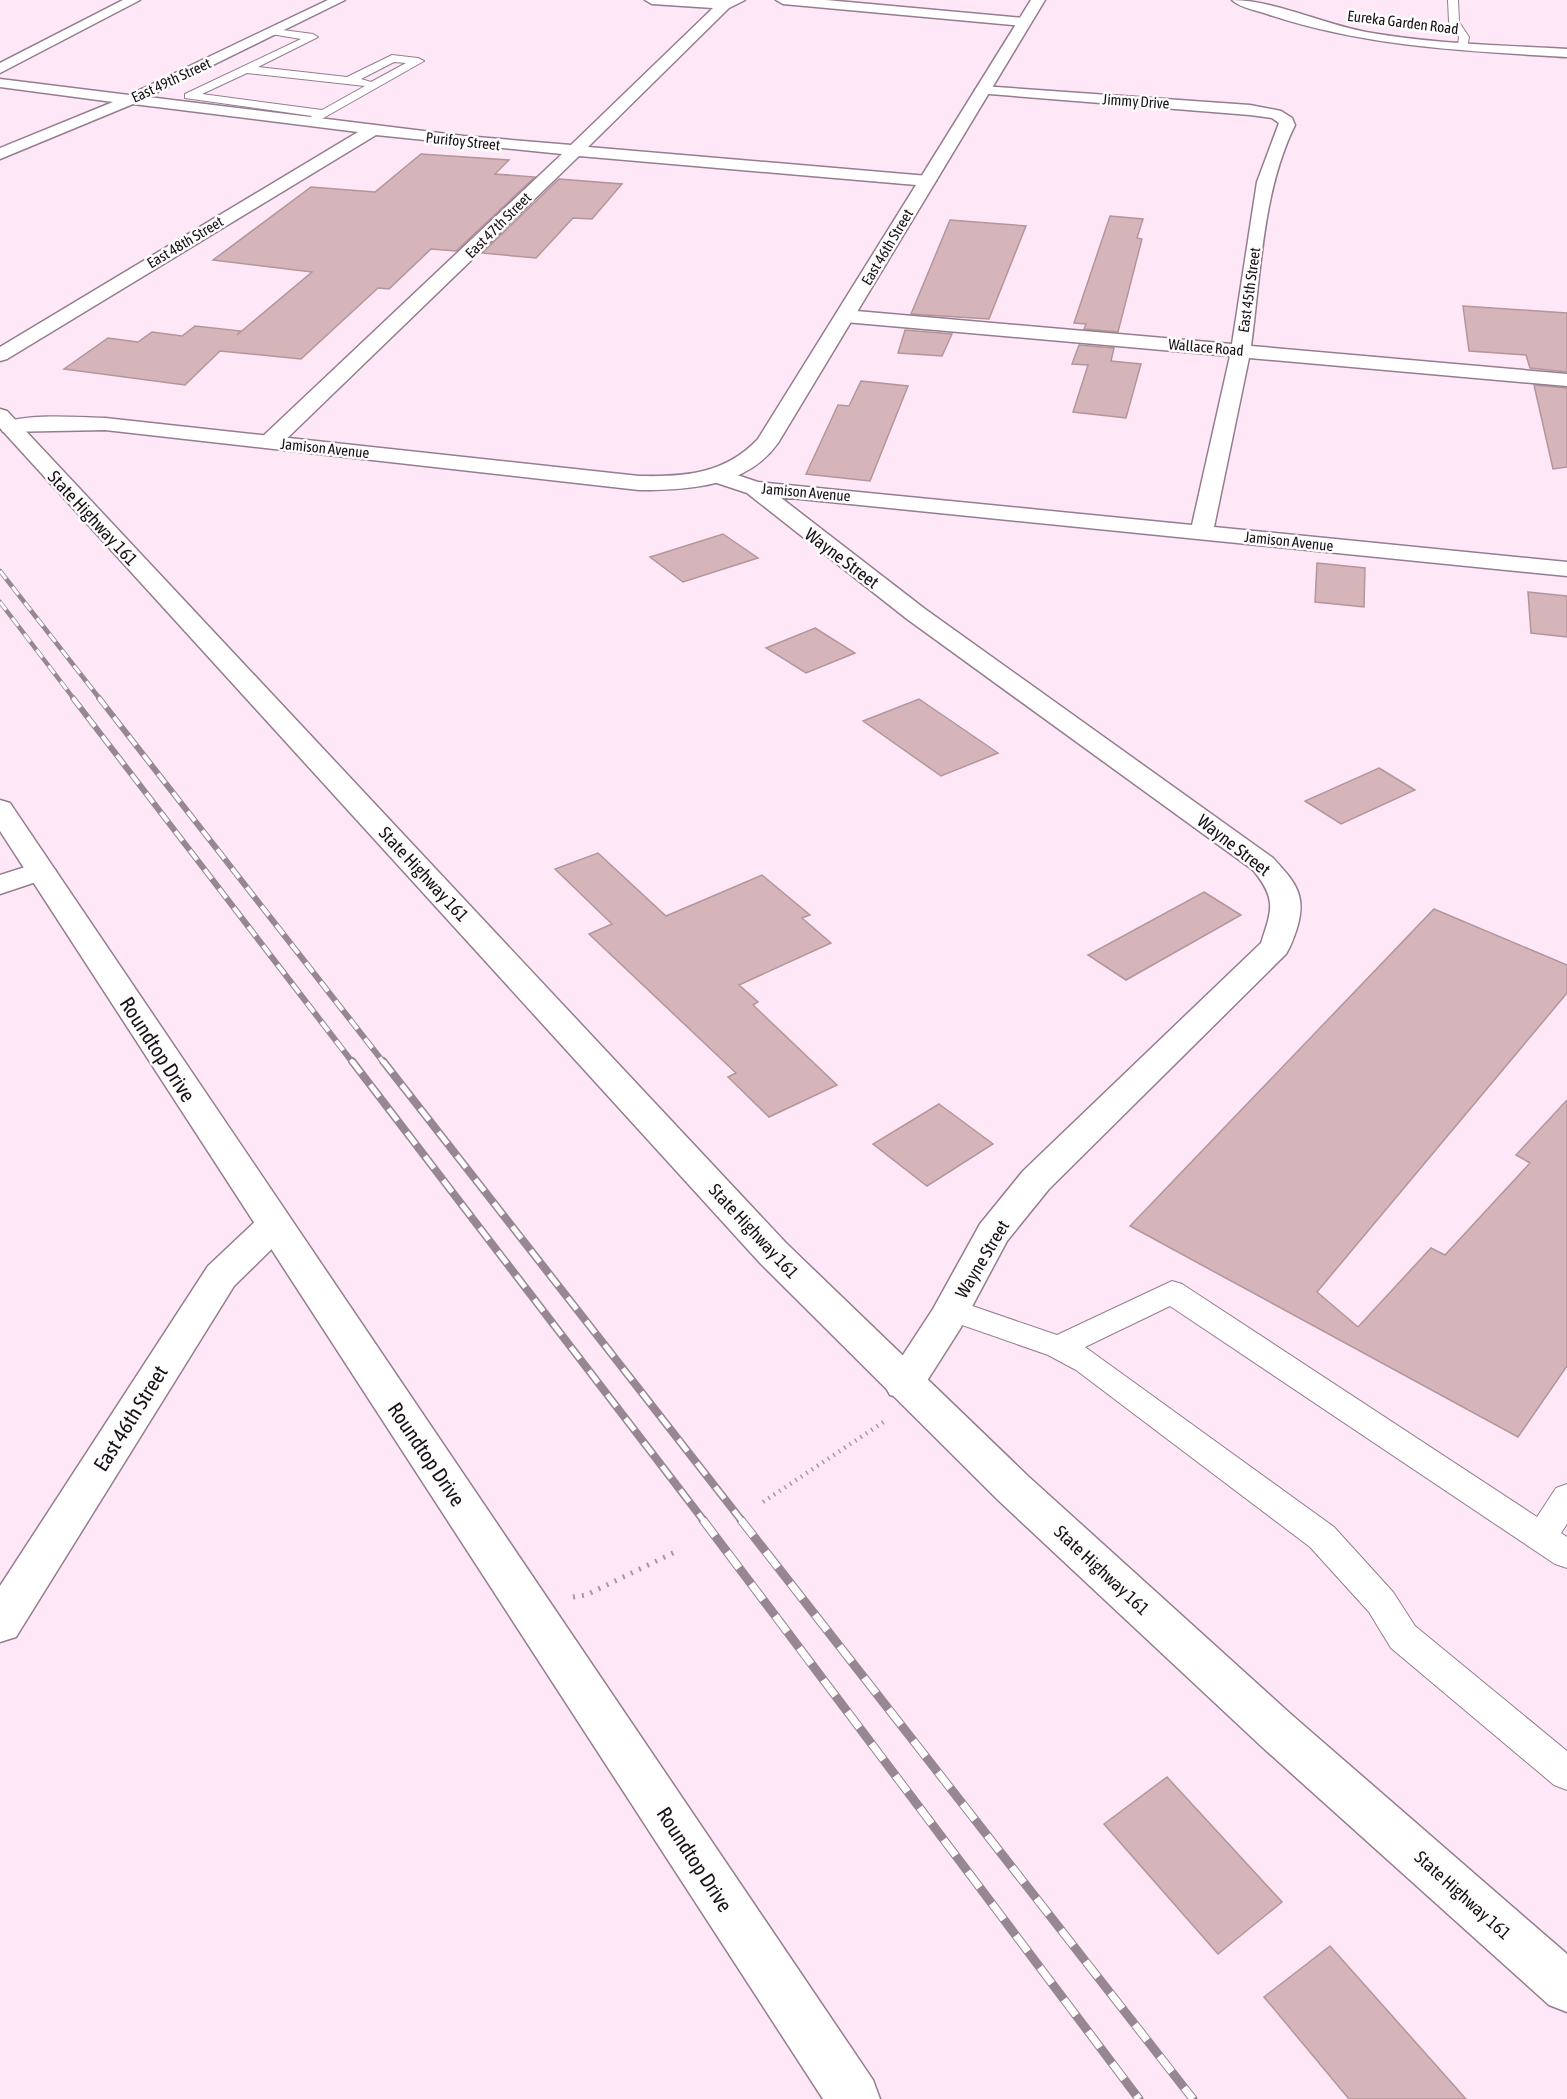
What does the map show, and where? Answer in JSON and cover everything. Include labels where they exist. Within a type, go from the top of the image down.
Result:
[{"type":"street","points":[[0,69],[132,0]]},
{"type":"street","name":"East 49th Street","points":[[0,154],[130,100],[338,0]]},
{"type":"street","points":[[652,0],[731,3]]},
{"type":"street","points":[[783,0],[1024,22]]},
{"type":"street","name":"East 46th Street","points":[[719,476],[741,466],[757,455],[845,316],[1038,0]]},
{"type":"street","name":"Eureka Garden Road","points":[[1239,0],[1342,32],[1407,42],[1567,53]]},
{"type":"street","name":"East 47th Street","points":[[270,442],[456,267],[572,151],[731,3]]},
{"type":"street","name":"Purifoy Street","points":[[0,83],[371,131],[572,151],[928,181]]},
{"type":"street","name":"Jimmy Drive","points":[[982,90],[1250,110],[1276,114],[1287,121]]},
{"type":"street","name":"East 45th Street","points":[[1202,531],[1241,350],[1265,182],[1287,121]]},
{"type":"street","name":"East 48th Street","points":[[0,355],[371,131]]},
{"type":"street","name":"Wallace Road","points":[[845,316],[1567,380]]},
{"type":"street","name":"Jamison Avenue","points":[[6,421],[105,424],[639,483],[685,482],[719,476],[755,488],[1567,568]]},
{"type":"street","name":"State Highway 161","points":[[6,421],[773,1253],[912,1392],[1277,1731],[1567,1987]]},
{"type":"street","name":"Wayne Street","points":[[755,488],[798,525],[916,614],[1263,864],[1282,885],[1289,902],[1275,947],[1036,1180],[993,1233],[912,1392]]},
{"type":"street","name":"Roundtop Drive","points":[[0,809],[854,2099]]},
{"type":"street","points":[[0,885],[41,871]]},
{"type":"street","name":"East 46th Street","points":[[0,1623],[221,1276],[274,1225]]},
{"type":"lane","points":[[1453,0],[1454,22],[1464,37],[1463,46]]},
{"type":"lane","points":[[275,32],[313,37],[189,96],[325,114]]},
{"type":"lane","points":[[308,122],[418,62],[392,58],[349,81]]},
{"type":"lane","points":[[205,64],[375,84]]},
{"type":"lane","points":[[1059,1347],[1172,1292],[1554,1545],[1567,1497]]},
{"type":"lane","points":[[952,1310],[1059,1347],[1087,1362],[1322,1537],[1381,1602],[1403,1637],[1567,1773]]},
{"type":"path","points":[[763,1502],[850,1442],[912,1392]]},
{"type":"path","points":[[525,1601],[586,1595],[677,1551]]},
{"type":"building","points":[[421,154],[509,160],[495,174],[535,177],[456,251],[431,249],[389,289],[378,288],[301,359],[220,351],[185,385],[64,369],[108,338],[138,342],[152,332],[182,336],[195,326],[241,331],[237,335],[312,272],[213,260],[311,187],[375,192]]},
{"type":"building","points":[[559,179],[622,184],[592,219],[573,218],[536,258],[482,253]]},
{"type":"building","points":[[1110,216],[1143,219],[1137,238],[1142,239],[1118,332],[1084,329],[1086,324],[1074,323]]},
{"type":"building","points":[[950,220],[1026,226],[989,319],[911,314]]},
{"type":"building","points":[[1463,306],[1567,313],[1567,372],[1530,368],[1526,355],[1469,351]]},
{"type":"building","points":[[905,330],[952,334],[942,356],[898,353]]},
{"type":"building","points":[[1079,345],[1114,348],[1111,361],[1141,364],[1126,418],[1073,412],[1088,365],[1072,364]]},
{"type":"building","points":[[861,381],[908,386],[870,481],[806,474],[838,405],[849,406]]},
{"type":"building","points":[[1534,385],[1567,388],[1567,467],[1553,469]]},
{"type":"building","points":[[723,534],[758,558],[683,582],[650,557]]},
{"type":"building","points":[[1317,563],[1365,568],[1364,607],[1315,602]]},
{"type":"building","points":[[1528,592],[1567,596],[1567,637],[1531,633]]},
{"type":"building","points":[[815,628],[855,653],[806,673],[766,648]]},
{"type":"building","points":[[919,699],[998,753],[941,776],[863,721]]},
{"type":"building","points":[[1379,768],[1415,790],[1341,824],[1305,801]]},
{"type":"building","points":[[598,853],[666,916],[762,875],[810,915],[802,918],[831,943],[739,985],[758,1002],[753,1005],[837,1085],[769,1117],[728,1077],[736,1073],[589,934],[612,924],[555,869]]},
{"type":"building","points":[[1204,892],[1241,915],[1126,980],[1088,955]]},
{"type":"building","points":[[1434,909],[1567,965],[1567,993],[1317,1292],[1358,1327],[1431,1248],[1445,1255],[1530,1163],[1516,1155],[1567,1100],[1567,1366],[1518,1437],[1130,1226]]},
{"type":"building","points":[[939,1104],[993,1144],[927,1186],[873,1144]]},
{"type":"building","points":[[1167,1777],[1282,1902],[1218,1954],[1104,1824]]},
{"type":"building","points":[[1330,1946],[1466,2099],[1349,2099],[1264,1997]]},
{"type":"railway","points":[[0,571],[100,699]]},
{"type":"railway","points":[[0,602],[74,699]]},
{"type":"railway","points":[[73,698],[353,1063]]},
{"type":"railway","points":[[99,698],[384,1063]]},
{"type":"railway","points":[[352,1061],[704,1521]]},
{"type":"railway","points":[[383,1061],[742,1521]]},
{"type":"railway","points":[[703,1520],[1139,2099]]},
{"type":"railway","points":[[741,1520],[1193,2099]]}]
